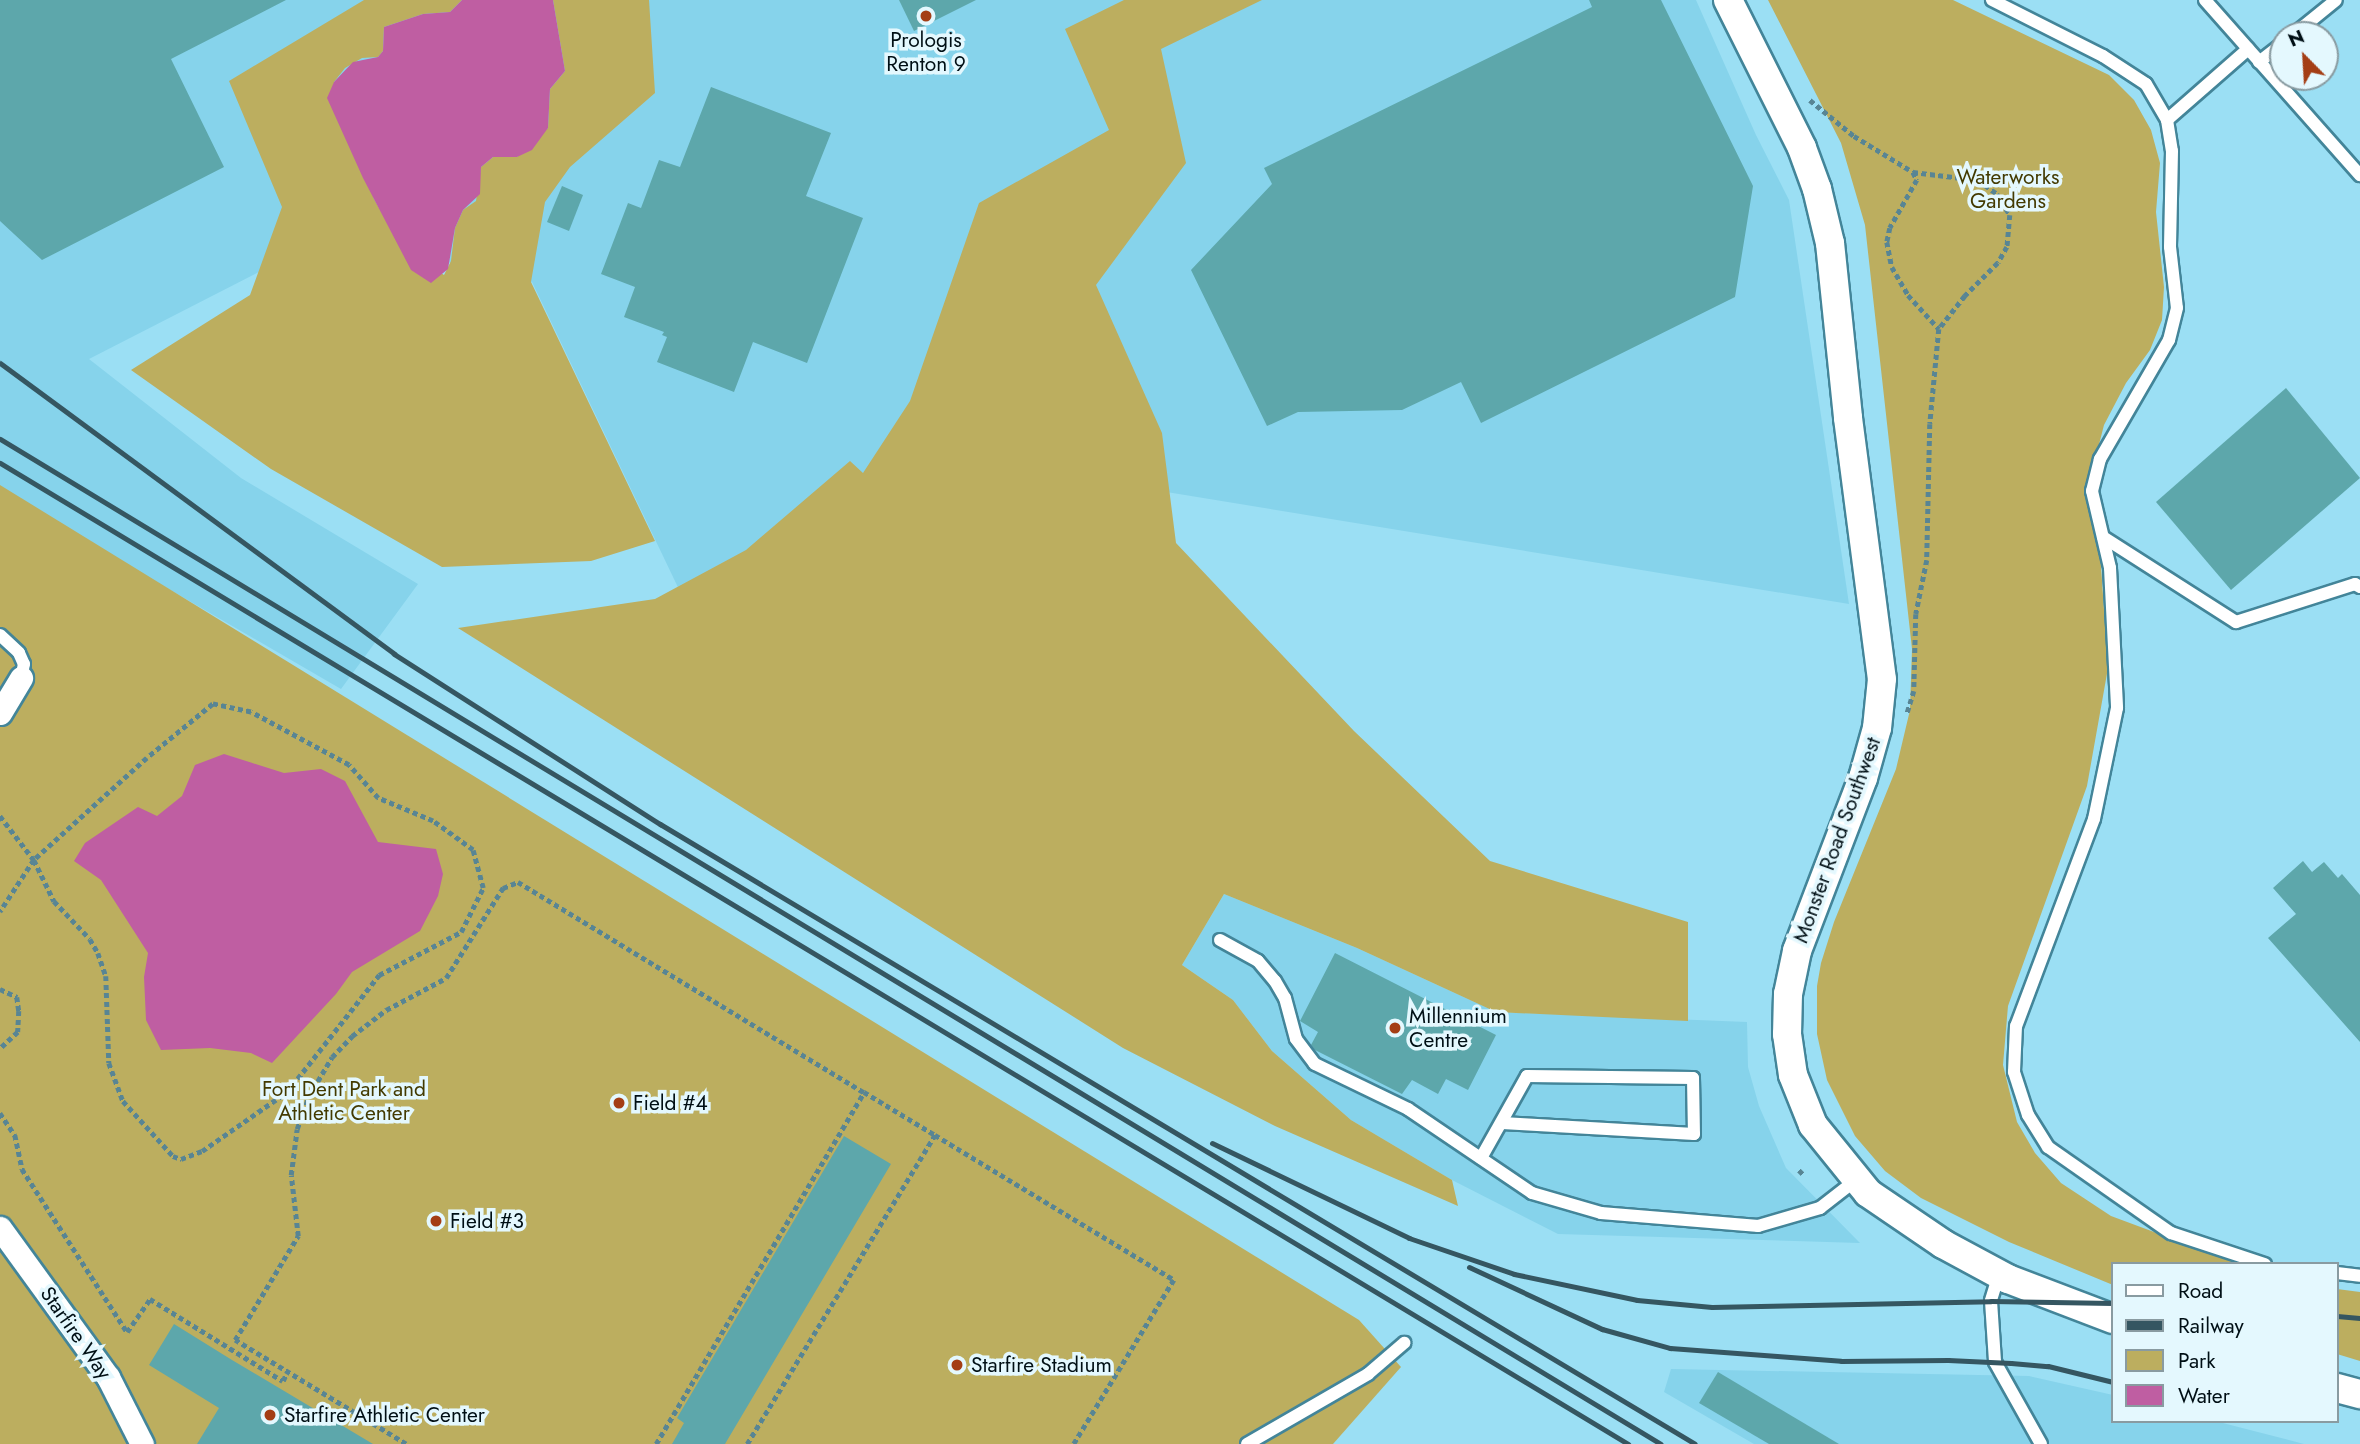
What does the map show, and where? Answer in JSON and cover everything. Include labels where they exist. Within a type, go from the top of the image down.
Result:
[{"type":"street","name":"Monster Road Southwest","points":[[1728,0],[1802,148],[1817,189],[1830,243],[1848,418],[1882,679],[1877,728],[1863,778],[1797,951],[1788,994],[1787,1034],[1793,1075],[1813,1125],[1868,1193],[1908,1222],[1999,1274],[2112,1319]]},
{"type":"street","points":[[0,713],[21,678]]},
{"type":"street","name":"Starfire Way","points":[[0,1228],[108,1377],[142,1444]]},
{"type":"street","points":[[2339,1389],[2360,1394]]},
{"type":"lane","points":[[1992,0],[2104,56],[2146,84],[2167,120],[2172,151],[2170,247],[2177,308],[2169,340],[2100,459],[2092,491],[2110,568],[2117,708],[2094,819],[2015,1026],[2014,1072],[2028,1115],[2048,1147],[2171,1233],[2255,1262]]},
{"type":"lane","points":[[2205,0],[2360,174]]},
{"type":"lane","points":[[2310,21],[2336,0]]},
{"type":"lane","points":[[2167,120],[2248,49]]},
{"type":"lane","points":[[2259,62],[2269,54]]},
{"type":"lane","points":[[2103,537],[2236,622],[2356,584],[2360,587]]},
{"type":"lane","points":[[0,635],[19,653],[24,664],[21,678]]},
{"type":"lane","points":[[1220,940],[1258,961],[1275,981],[1285,998],[1296,1039],[1315,1064],[1408,1109],[1532,1192],[1601,1213],[1758,1226],[1820,1208],[1856,1180]]},
{"type":"lane","points":[[1481,1158],[1527,1076],[1693,1077],[1694,1134],[1502,1123]]},
{"type":"lane","points":[[2339,1273],[2360,1276]]},
{"type":"lane","points":[[1999,1274],[1991,1301],[1995,1362],[2041,1444]]},
{"type":"lane","points":[[1247,1444],[1368,1374],[1404,1343]]},
{"type":"path","points":[[1810,100],[1854,135],[1913,172],[1978,180],[1997,194],[2010,215],[2007,247],[1998,263],[1965,296],[1939,330],[1930,424],[1927,560],[1916,614],[1914,691],[1904,721]]},
{"type":"path","points":[[1913,172],[1917,180],[1890,228],[1887,242],[1892,267],[1908,295],[1939,330]]},
{"type":"path","points":[[0,816],[34,860],[46,890],[90,939],[106,976],[108,1063],[123,1101],[173,1156],[181,1159],[202,1151],[287,1093],[379,975],[461,932],[483,888],[473,850],[433,821],[378,798],[349,765],[251,712],[213,704],[147,758],[34,860],[0,912]]},
{"type":"path","points":[[406,1444],[235,1340],[298,1236],[291,1175],[297,1129],[309,1096],[332,1057],[352,1036],[386,1010],[446,978],[503,888],[518,882],[1174,1280],[1074,1444]]},
{"type":"path","points":[[0,989],[17,998],[19,1011],[18,1032],[0,1049]]},
{"type":"path","points":[[656,1444],[864,1093]]},
{"type":"path","points":[[0,1113],[15,1135],[22,1169],[127,1332],[150,1298],[283,1381],[288,1372]]},
{"type":"path","points":[[747,1444],[936,1135]]},
{"type":"shaded area","points":[[0,0],[1696,0],[1756,135],[1789,200],[1849,604],[1026,469],[696,625],[532,282],[331,235],[89,359],[241,478],[418,584],[341,689],[0,491]]},
{"type":"shaded area","points":[[1224,894],[1357,948],[1496,1012],[1747,1022],[1748,1067],[1759,1106],[1786,1168],[1860,1243],[1558,1234],[1452,1180],[1351,1120],[1272,1051],[1233,1000],[1182,965]]},
{"type":"shaded area","points":[[1671,1369],[2029,1376],[2112,1395],[2112,1423],[2223,1423],[2304,1444],[1754,1444],[1664,1392]]},
{"type":"green space","points":[[364,0],[462,0],[450,12],[423,14],[384,27],[383,51],[378,57],[362,58],[345,68],[334,82],[374,199],[400,245],[444,275],[451,261],[455,228],[463,210],[476,201],[481,167],[493,157],[517,157],[548,128],[550,89],[565,71],[553,0],[649,0],[655,93],[570,167],[545,202],[531,282],[655,541],[591,561],[442,567],[271,469],[131,370],[250,295],[282,207],[229,81]]},
{"type":"green space","points":[[1124,0],[1262,0],[1161,49],[1186,163],[1096,285],[1162,433],[1176,543],[1354,731],[1490,861],[1688,922],[1688,1021],[1496,1012],[1357,948],[1224,894],[1182,965],[1233,1000],[1272,1051],[1351,1120],[1452,1180],[1458,1206],[1275,1126],[1123,1048],[458,628],[655,599],[746,550],[850,461],[863,473],[910,401],[979,203],[1109,130],[1065,29]]},
{"type":"green space","name":"Waterworks Gardens","points":[[1768,0],[1953,0],[2109,75],[2134,100],[2151,130],[2160,163],[2156,212],[2164,287],[2162,320],[2150,350],[2126,383],[2104,425],[2094,464],[2108,668],[2087,786],[2008,1006],[2003,1065],[2017,1122],[2035,1153],[2061,1183],[2111,1216],[2235,1262],[2112,1262],[2112,1285],[2009,1242],[1921,1198],[1885,1171],[1855,1136],[1827,1080],[1817,1034],[1817,986],[1821,963],[1834,922],[1896,769],[1910,710],[1912,649],[1865,225],[1841,143]]},
{"type":"green space","name":"Fort Dent Park and Athletic Center","points":[[0,485],[1359,1320],[1401,1367],[1333,1444],[0,1444]]},
{"type":"green space","points":[[2339,1289],[2360,1292],[2360,1361],[2339,1355]]},
{"type":"water","points":[[462,0],[553,0],[565,71],[550,89],[548,128],[532,150],[517,157],[493,157],[481,167],[480,194],[463,210],[455,228],[448,269],[431,283],[411,270],[363,178],[327,98],[334,82],[353,62],[378,57],[383,51],[384,27],[423,14],[450,12]]},
{"type":"water","points":[[224,754],[284,773],[321,769],[345,781],[378,842],[436,849],[443,874],[438,896],[420,931],[352,972],[336,994],[272,1063],[251,1053],[210,1048],[161,1050],[146,1020],[144,977],[148,953],[101,880],[74,861],[85,843],[138,807],[157,816],[182,796],[195,765]]},
{"type":"building","points":[[0,0],[286,0],[171,59],[224,167],[42,260],[0,221]]},
{"type":"building","name":"Prologis Renton 9","points":[[899,0],[976,0],[914,31]]},
{"type":"building","points":[[1589,0],[1661,0],[1753,186],[1735,297],[1481,423],[1461,382],[1402,410],[1298,412],[1267,426],[1191,270],[1272,184],[1264,168],[1592,7]]},
{"type":"building","points":[[711,87],[831,133],[806,196],[863,218],[807,363],[753,342],[734,392],[657,362],[667,337],[662,335],[664,332],[624,317],[635,287],[601,274],[628,203],[641,208],[659,160],[680,167]]},
{"type":"building","points":[[562,186],[583,195],[569,231],[547,222]]},
{"type":"building","points":[[2286,388],[2360,478],[2231,590],[2156,502]]},
{"type":"building","points":[[2303,861],[2312,872],[2324,862],[2338,878],[2342,874],[2360,895],[2360,1042],[2268,938],[2296,914],[2273,888]]},
{"type":"building","name":"Millennium Centre","points":[[1335,953],[1496,1035],[1468,1090],[1446,1079],[1438,1094],[1412,1080],[1402,1094],[1315,1050],[1311,1045],[1318,1032],[1300,1021]]},
{"type":"building","points":[[844,1136],[891,1164],[725,1444],[672,1444],[684,1423],[677,1418]]},
{"type":"building","name":"Starfire Athletic Center","points":[[174,1324],[373,1444],[197,1444],[219,1408],[149,1365]]},
{"type":"building","points":[[1718,1372],[1839,1444],[1769,1444],[1699,1403]]},
{"type":"railway","points":[[0,363],[394,654],[660,824],[1695,1444]]},
{"type":"railway","points":[[0,439],[1661,1444]]},
{"type":"railway","points":[[0,463],[1628,1444]]},
{"type":"railway","points":[[1212,1143],[1409,1238],[1514,1274],[1637,1300],[1712,1307],[1991,1301],[2112,1303]]},
{"type":"railway","points":[[1469,1267],[1602,1329],[1670,1348],[1841,1361],[1948,1360],[2011,1363],[2048,1366],[2112,1382]]},
{"type":"railway","points":[[2339,1316],[2360,1318]]},
{"type":"place","name":"Prologis Renton 9","points":[[926,16]]},
{"type":"place","name":"Millennium Centre","points":[[1395,1028]]},
{"type":"place","name":"Field #4","points":[[619,1103]]},
{"type":"place","name":"Field #3","points":[[436,1221]]},
{"type":"place","name":"Starfire Stadium","points":[[957,1365]]},
{"type":"place","name":"Starfire Athletic Center","points":[[270,1415]]}]
